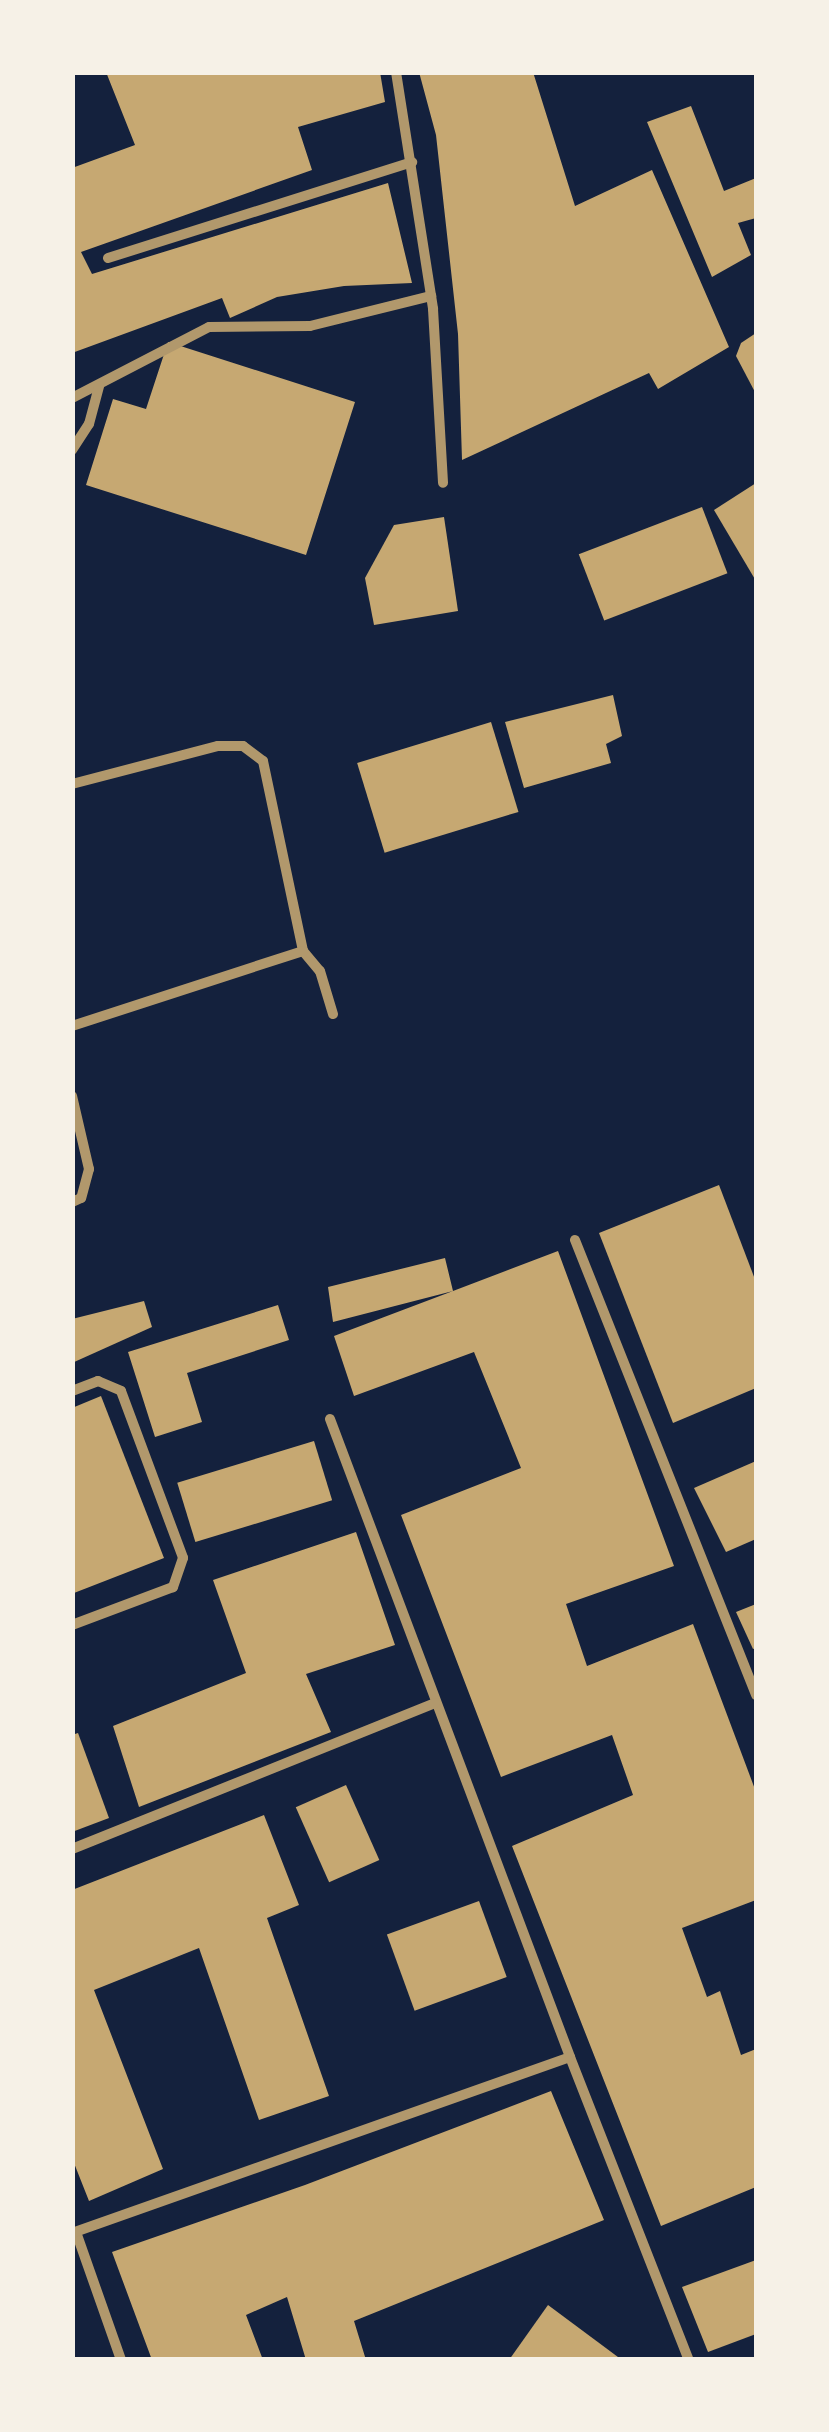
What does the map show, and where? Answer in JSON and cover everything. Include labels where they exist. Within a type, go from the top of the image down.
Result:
[{"type":"street","points":[[396,72],[431,296],[444,483]]},
{"type":"street","points":[[108,258],[412,162]]},
{"type":"street","points":[[72,398],[209,328],[310,326],[431,296]]},
{"type":"street","points":[[72,450],[89,424],[99,386]]},
{"type":"street","points":[[72,784],[218,746],[242,746],[263,761],[303,951],[320,971],[334,1014]]},
{"type":"street","points":[[72,1026],[303,951]]},
{"type":"street","points":[[72,1096],[89,1169],[81,1198],[72,1202]]},
{"type":"street","points":[[575,1240],[756,1695]]},
{"type":"street","points":[[72,1391],[98,1381],[121,1391],[183,1558],[172,1587],[72,1625]]},
{"type":"street","points":[[330,1419],[570,2057],[689,2360]]},
{"type":"street","points":[[72,1849],[435,1702]]},
{"type":"street","points":[[122,2360],[74,2233],[570,2057]]},
{"type":"building","points":[[106,72],[380,72],[385,102],[298,127],[312,170],[81,252],[92,274],[388,183],[412,283],[344,286],[277,297],[230,318],[222,298],[72,353],[72,168],[135,145]]},
{"type":"building","points":[[419,72],[533,72],[575,206],[652,170],[729,347],[658,389],[649,373],[462,460],[458,334],[436,135]]},
{"type":"building","points":[[691,106],[724,191],[756,178],[756,218],[738,223],[751,255],[712,277],[647,122]]},
{"type":"building","points":[[756,333],[756,394],[736,356],[741,343]]},
{"type":"building","points":[[168,342],[355,402],[306,555],[86,485],[113,399],[146,409]]},
{"type":"building","points":[[756,483],[756,581],[714,510]]},
{"type":"building","points":[[702,507],[727,573],[604,621],[579,554]]},
{"type":"building","points":[[444,517],[458,611],[374,625],[365,578],[394,525]]},
{"type":"building","points":[[613,695],[622,736],[606,744],[611,763],[524,788],[505,722]]},
{"type":"building","points":[[491,722],[518,812],[385,853],[357,763]]},
{"type":"building","points":[[719,1185],[756,1282],[756,1388],[673,1423],[599,1233]]},
{"type":"building","points":[[558,1251],[674,1566],[566,1604],[587,1666],[693,1624],[756,1792],[756,1900],[682,1928],[707,1997],[720,1991],[741,2055],[756,2049],[756,2187],[661,2226],[512,1846],[633,1795],[612,1735],[501,1777],[401,1515],[521,1468],[474,1352],[354,1396],[334,1336]]},
{"type":"building","points":[[445,1258],[453,1291],[333,1322],[328,1287]]},
{"type":"building","points":[[144,1301],[152,1327],[72,1363],[72,1319]]},
{"type":"building","points":[[278,1305],[289,1340],[187,1373],[202,1422],[155,1437],[128,1352]]},
{"type":"building","points":[[101,1396],[164,1558],[74,1593],[72,1408]]},
{"type":"building","points":[[314,1441],[332,1500],[195,1542],[177,1483]]},
{"type":"building","points":[[756,1461],[756,1539],[726,1552],[694,1488]]},
{"type":"building","points":[[356,1532],[395,1645],[306,1674],[331,1732],[139,1807],[113,1726],[246,1673],[213,1580]]},
{"type":"building","points":[[756,1604],[756,1648],[753,1649],[736,1612]]},
{"type":"building","points":[[78,1733],[109,1818],[72,1832],[72,1735]]},
{"type":"building","points":[[346,1785],[379,1860],[329,1882],[296,1807]]},
{"type":"building","points":[[264,1815],[299,1905],[267,1918],[329,2096],[259,2120],[199,1948],[94,1990],[163,2169],[89,2201],[72,2158],[72,1890]]},
{"type":"building","points":[[479,1901],[507,1977],[415,2011],[387,1935]]},
{"type":"building","points":[[551,2091],[604,2220],[354,2321],[366,2360],[306,2360],[287,2297],[246,2315],[263,2360],[152,2360],[112,2252],[305,2185]]},
{"type":"building","points":[[756,2260],[756,2334],[708,2352],[682,2287]]},
{"type":"building","points":[[548,2305],[622,2360],[509,2360]]}]
